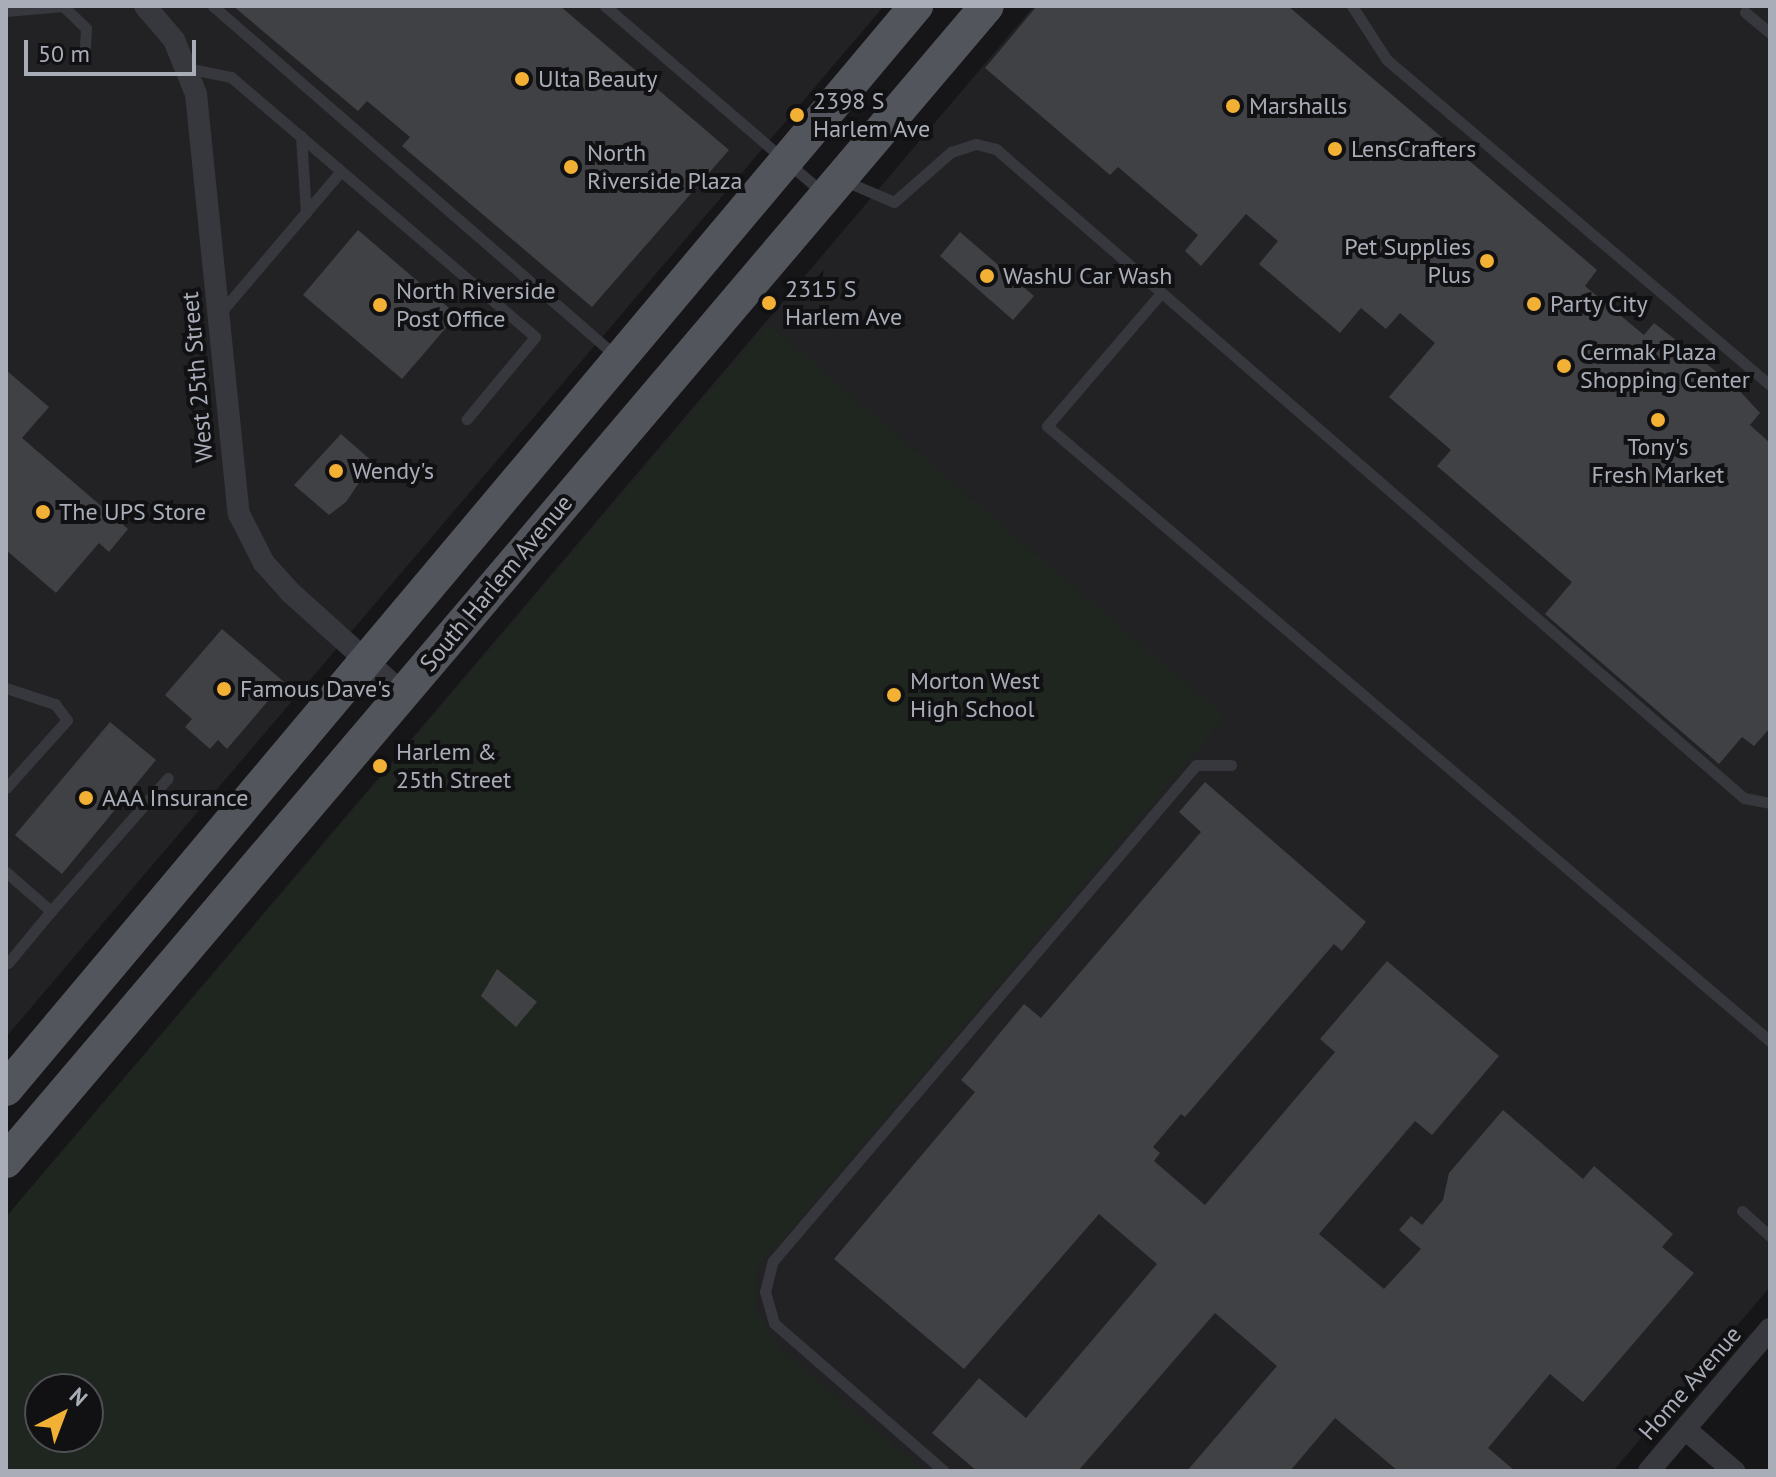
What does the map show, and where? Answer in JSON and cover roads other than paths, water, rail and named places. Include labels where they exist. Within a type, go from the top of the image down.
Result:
[{"type":"main road","name":"South Harlem Avenue","points":[[6,1089],[916,6]]},
{"type":"main road","name":"South Harlem Avenue","points":[[6,1161],[987,6]]},
{"type":"main road","points":[[6,1065],[57,1027]]},
{"type":"street","name":"West 25th Street","points":[[145,6],[187,68],[203,133],[231,482],[249,538],[290,592],[402,693]]},
{"type":"street","name":"Home Avenue","points":[[1649,1471],[1770,1329]]},
{"type":"street","points":[[1685,1429],[1734,1471]]},
{"type":"lane","points":[[6,11],[63,6],[86,28],[85,47]]},
{"type":"lane","points":[[213,6],[619,360]]},
{"type":"lane","points":[[605,6],[786,161],[834,187],[894,202],[951,152],[976,144],[996,149],[1744,798],[1770,803]]},
{"type":"lane","points":[[1352,6],[1387,60],[1770,385]]},
{"type":"lane","points":[[1745,12],[1770,33]]},
{"type":"lane","points":[[187,68],[231,77],[535,337],[467,419]]},
{"type":"lane","points":[[301,136],[306,213]]},
{"type":"lane","points":[[218,316],[341,171]]},
{"type":"lane","points":[[1161,293],[1047,426],[1770,1041]]},
{"type":"lane","points":[[6,688],[46,699],[67,720],[6,788]]},
{"type":"lane","points":[[944,1471],[774,1323],[765,1292],[773,1261],[1196,765],[1231,765]]},
{"type":"lane","points":[[8,963],[168,778]]},
{"type":"lane","points":[[6,872],[51,911]]},
{"type":"lane","points":[[1742,1211],[1770,1236]]},
{"type":"place","name":"Ulta Beauty","points":[[522,79]]},
{"type":"place","name":"Marshalls","points":[[1233,106]]},
{"type":"place","name":"2398 S Harlem Ave","points":[[797,115]]},
{"type":"place","name":"LensCrafters","points":[[1335,149]]},
{"type":"place","name":"North Riverside Plaza","points":[[571,167]]},
{"type":"place","name":"Pet Supplies Plus","points":[[1487,261]]},
{"type":"place","name":"WashU Car Wash","points":[[987,276]]},
{"type":"place","name":"2315 S Harlem Ave","points":[[769,303]]},
{"type":"place","name":"Party City","points":[[1534,304]]},
{"type":"place","name":"North Riverside Post Office","points":[[380,305]]},
{"type":"place","name":"Cermak Plaza Shopping Center","points":[[1564,366]]},
{"type":"place","name":"Tony's Fresh Market","points":[[1658,420]]},
{"type":"place","name":"Wendy's","points":[[336,471]]},
{"type":"place","name":"The UPS Store","points":[[43,512]]},
{"type":"place","name":"Famous Dave's","points":[[224,689]]},
{"type":"place","name":"Morton West High School","points":[[894,695]]},
{"type":"place","name":"Harlem & 25th Street","points":[[380,766]]},
{"type":"place","name":"AAA Insurance","points":[[86,798]]}]
